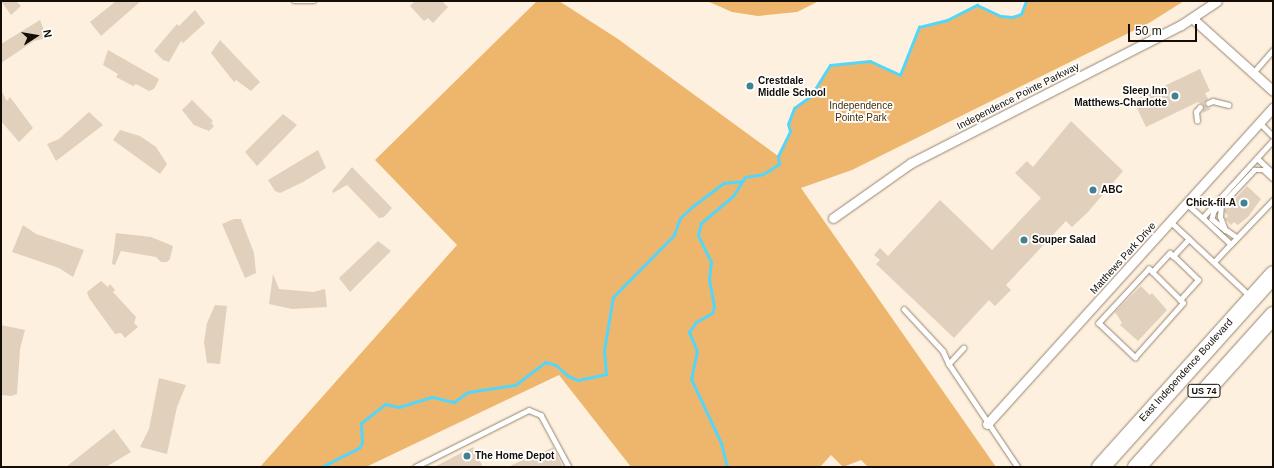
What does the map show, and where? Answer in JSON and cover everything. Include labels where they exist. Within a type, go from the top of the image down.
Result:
[{"type":"highway","name":"East Independence Boulevard","points":[[1100,467],[1273,274]]},
{"type":"highway","name":"US 74","points":[[1137,467],[1273,315]]},
{"type":"street","name":"Independence Pointe Parkway","points":[[833,218],[911,163],[1192,18],[1217,1]]},
{"type":"street","points":[[1192,18],[1273,91]]},
{"type":"street","name":"Matthews Park Drive","points":[[987,424],[1171,222],[1273,107]]},
{"type":"lane","points":[[294,1],[314,1]]},
{"type":"lane","points":[[1253,73],[1273,50]]},
{"type":"lane","points":[[1208,103],[1213,101],[1229,105]]},
{"type":"lane","points":[[1197,121],[1196,112],[1200,107]]},
{"type":"lane","points":[[1260,122],[1273,136]]},
{"type":"lane","points":[[1203,218],[1273,141]]},
{"type":"lane","points":[[1257,158],[1273,173]]},
{"type":"lane","points":[[1237,238],[1212,219],[1214,211],[1254,170],[1264,170],[1273,178]]},
{"type":"lane","points":[[1214,262],[1273,200]]},
{"type":"lane","points":[[1187,204],[1232,244]]},
{"type":"lane","points":[[1221,205],[1220,217],[1225,230]]},
{"type":"lane","points":[[1171,222],[1252,297]]},
{"type":"lane","points":[[1173,256],[1189,239]]},
{"type":"lane","points":[[1152,272],[1170,253],[1198,280],[1180,300]]},
{"type":"lane","points":[[1149,269],[1180,300],[1183,303],[1135,357],[1099,323],[1149,269]]},
{"type":"lane","points":[[904,309],[943,351],[949,364],[987,424],[1018,467]]},
{"type":"lane","points":[[949,364],[964,348]]},
{"type":"lane","points":[[415,467],[529,410],[541,415],[569,467]]},
{"type":"green space","name":"Independence Pointe Park","points":[[537,1],[559,1],[618,39],[778,156],[790,131],[788,124],[794,108],[810,97],[830,65],[870,61],[900,74],[919,27],[947,20],[977,5],[1001,16],[1012,17],[1021,14],[1026,1],[1184,1],[1149,23],[852,170],[801,188],[996,467],[868,467],[861,460],[843,467],[831,455],[820,467],[631,467],[559,375],[366,467],[260,467],[457,245],[375,160]]},
{"type":"green space","points":[[707,1],[819,1],[797,12],[758,16],[732,12]]},
{"type":"building","points":[[1,1],[16,1],[21,6],[11,15]]},
{"type":"building","points":[[116,1],[141,1],[101,36],[90,22]]},
{"type":"building","points":[[415,1],[442,1],[448,7],[433,23],[428,18],[424,21],[410,6]]},
{"type":"building","points":[[195,10],[205,23],[183,43],[181,41],[169,62],[163,60],[154,51],[177,24],[179,26]]},
{"type":"building","points":[[40,20],[47,38],[34,41],[1,63],[1,44]]},
{"type":"building","points":[[220,40],[260,82],[251,91],[236,80],[234,82],[211,53]]},
{"type":"building","points":[[108,50],[159,79],[154,89],[149,91],[136,84],[133,86],[116,77],[118,74],[103,65]]},
{"type":"building","name":"Sleep Inn Matthews-Charlotte","points":[[1200,69],[1210,91],[1205,93],[1208,99],[1204,104],[1211,109],[1203,113],[1203,105],[1198,102],[1146,127],[1136,106],[1140,104],[1137,99]]},
{"type":"building","points":[[1,90],[7,101],[10,97],[33,128],[19,142],[1,121]]},
{"type":"building","points":[[192,100],[213,121],[211,123],[214,126],[209,131],[194,125],[182,110]]},
{"type":"building","points":[[89,112],[103,125],[56,161],[47,144],[59,139]]},
{"type":"building","points":[[283,114],[297,125],[257,166],[245,152]]},
{"type":"building","points":[[1071,121],[1123,171],[1088,212],[1072,227],[1066,221],[1006,285],[1011,290],[995,306],[989,300],[954,338],[876,264],[880,260],[874,255],[880,248],[888,256],[940,200],[992,250],[1041,198],[1015,173],[1027,161],[1033,167]]},
{"type":"building","points":[[120,130],[140,136],[156,147],[167,164],[160,174],[113,140]]},
{"type":"building","points":[[318,150],[326,168],[303,182],[280,193],[275,191],[268,180]]},
{"type":"building","points":[[352,167],[392,208],[384,217],[379,218],[347,185],[333,193],[332,191]]},
{"type":"building","name":"Chick-fil-A","points":[[1247,186],[1261,199],[1248,217],[1238,225],[1234,222],[1231,225],[1225,219],[1228,216],[1224,211]]},
{"type":"building","points":[[234,219],[241,219],[254,253],[256,273],[245,278],[222,224]]},
{"type":"building","points":[[23,225],[36,234],[84,250],[73,277],[59,268],[12,252]]},
{"type":"building","points":[[116,233],[151,237],[173,246],[170,259],[167,262],[161,262],[156,257],[121,251],[115,265],[112,264]]},
{"type":"building","points":[[378,241],[391,251],[350,292],[339,278]]},
{"type":"building","points":[[273,274],[279,289],[313,292],[325,289],[327,307],[292,309],[269,304]]},
{"type":"building","points":[[101,281],[108,287],[110,284],[115,290],[113,292],[136,317],[134,323],[138,327],[125,338],[121,333],[115,334],[89,298],[87,292]]},
{"type":"building","points":[[1141,286],[1150,295],[1152,293],[1167,310],[1138,341],[1120,325],[1122,323],[1115,312]]},
{"type":"building","points":[[215,305],[227,306],[220,364],[207,363],[204,342],[207,323]]},
{"type":"building","points":[[1,325],[25,330],[20,349],[17,394],[11,396],[1,395]]},
{"type":"building","points":[[159,378],[186,385],[177,407],[167,454],[140,447],[149,429]]},
{"type":"building","points":[[114,429],[131,452],[106,467],[66,467]]},
{"type":"building","name":"The Home Depot","points":[[473,447],[483,467],[434,467]]},
{"type":"building","points":[[553,447],[563,467],[508,467],[539,452],[540,454]]},
{"type":"waterway","points":[[727,467],[721,443],[691,379],[697,351],[689,332],[696,322],[712,313],[714,307],[709,280],[711,262],[698,235],[701,223],[733,196],[745,177],[763,174],[779,164],[778,156],[790,131],[788,124],[794,108],[810,97],[830,65],[870,61],[900,75],[919,27],[947,20],[977,5],[1001,16],[1012,17],[1021,14],[1026,1]]},
{"type":"waterway","points":[[321,467],[359,448],[362,443],[361,423],[385,404],[399,407],[432,397],[454,402],[468,392],[515,385],[545,362],[556,365],[568,376],[578,380],[606,374],[604,350],[613,297],[674,235],[680,218],[693,206],[724,183],[743,181]]},
{"type":"place","name":"Crestdale Middle School","points":[[750,86]]},
{"type":"place","name":"Sleep Inn Matthews-Charlotte","points":[[1175,96]]},
{"type":"place","name":"ABC","points":[[1093,190]]},
{"type":"place","name":"Chick-fil-A","points":[[1244,203]]},
{"type":"place","name":"Souper Salad","points":[[1024,240]]},
{"type":"place","name":"The Home Depot","points":[[467,456]]}]
